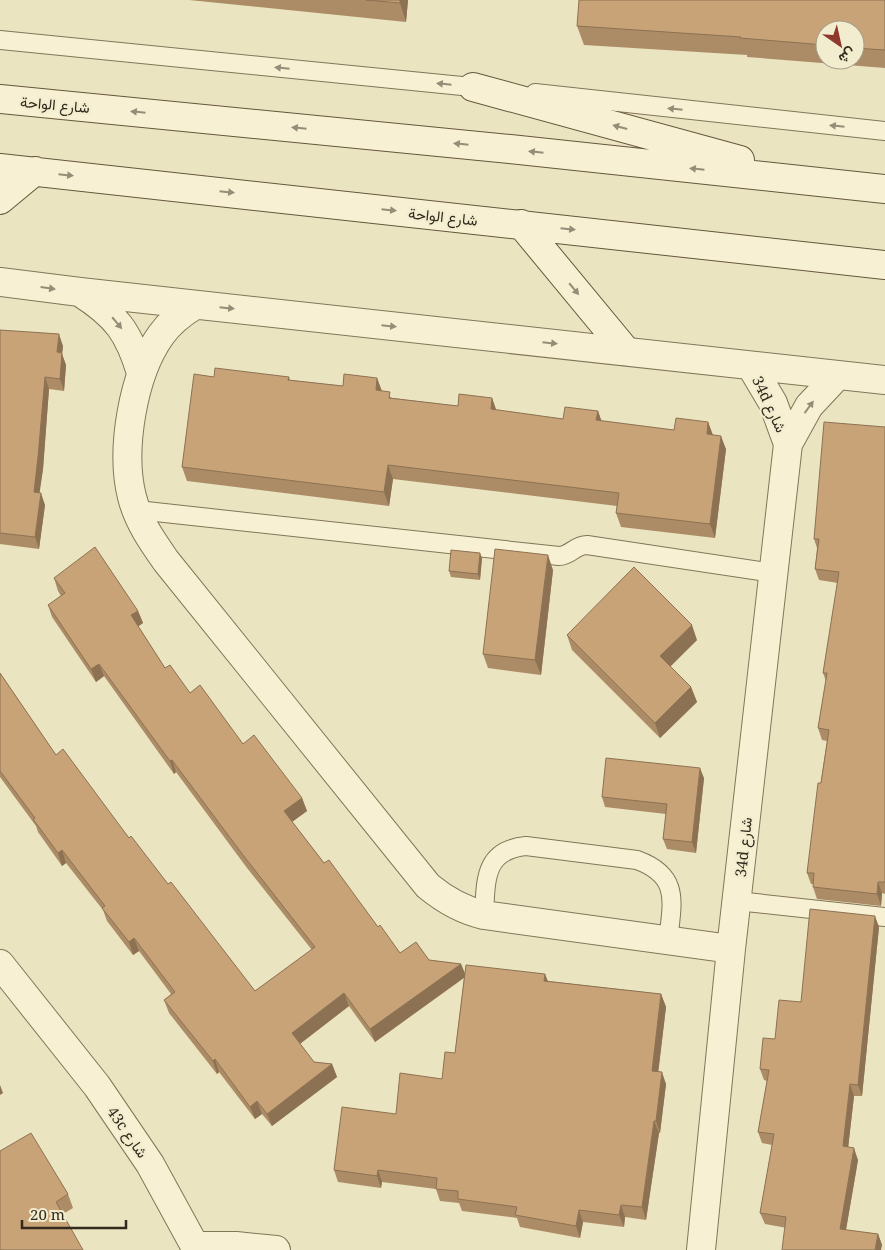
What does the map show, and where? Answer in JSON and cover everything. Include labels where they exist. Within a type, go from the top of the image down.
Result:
[{"type":"street","points":[[473,87],[818,182]]},
{"type":"street","name":"شارع الواحة","points":[[0,99],[510,149],[885,189]]},
{"type":"street","name":"شارع الواحة","points":[[0,168],[885,264]]},
{"type":"street","points":[[0,200],[35,171]]},
{"type":"street","points":[[521,224],[626,351]]},
{"type":"street","points":[[0,282],[885,380]]},
{"type":"street","points":[[80,292],[102,306],[120,326],[134,348],[141,373]]},
{"type":"street","points":[[195,305],[176,317],[161,334],[150,352],[141,373],[129,426],[126,462],[132,498],[146,531],[166,561],[428,886],[446,901],[467,911],[484,916],[731,949]]},
{"type":"street","name":"34d شارع","points":[[751,366],[773,403],[788,444]]},
{"type":"street","name":"34d شارع","points":[[701,1250],[731,949],[788,444],[809,406],[838,375]]},
{"type":"street","name":"43c شارع","points":[[0,964],[96,1086],[150,1164],[197,1248],[236,1246],[276,1250]]},
{"type":"lane","points":[[0,40],[473,87],[885,131]]},
{"type":"lane","points":[[137,510],[558,556],[568,554],[578,546],[587,545],[773,573]]},
{"type":"lane","points":[[484,916],[486,879],[490,865],[499,854],[511,847],[526,846],[636,860],[651,865],[662,875],[670,888],[672,902],[668,941]]},
{"type":"lane","points":[[737,901],[885,917]]},
{"type":"building","points":[[366,0],[400,0],[400,3]]},
{"type":"building","points":[[579,0],[885,0],[885,50],[865,49],[865,20],[815,20],[815,44],[741,37],[577,26]]},
{"type":"building","points":[[0,330],[59,334],[57,352],[62,353],[60,379],[45,377],[34,492],[41,493],[35,537],[0,533]]},
{"type":"building","points":[[215,368],[289,377],[288,380],[343,386],[344,374],[377,378],[376,390],[390,392],[389,398],[458,406],[459,394],[492,398],[491,409],[563,419],[565,407],[598,411],[596,420],[674,430],[676,418],[708,422],[707,434],[721,436],[710,524],[616,513],[619,493],[388,465],[384,492],[182,467],[194,374],[214,377]]},
{"type":"building","points":[[824,422],[885,427],[885,882],[878,882],[877,894],[813,887],[814,873],[807,873],[818,783],[821,783],[829,730],[818,728],[827,673],[823,673],[839,572],[815,569],[819,539],[814,539]]},
{"type":"building","points":[[95,547],[138,611],[131,615],[165,668],[170,665],[190,693],[200,685],[243,744],[254,735],[302,798],[284,811],[324,863],[329,860],[378,927],[380,925],[400,953],[416,942],[429,960],[461,964],[370,1029],[344,993],[292,1033],[314,1062],[332,1064],[267,1114],[257,1101],[250,1107],[215,1059],[213,1061],[164,1000],[175,992],[134,938],[129,942],[102,908],[105,906],[62,850],[58,853],[0,771],[0,673],[56,755],[63,749],[129,838],[131,836],[168,884],[171,882],[255,991],[315,947],[172,760],[170,761],[99,664],[91,669],[48,605],[65,593],[54,578]]},
{"type":"building","points":[[495,549],[548,555],[535,660],[483,654]]},
{"type":"building","points":[[451,550],[480,553],[478,574],[449,571]]},
{"type":"building","points":[[634,567],[692,625],[660,656],[691,687],[655,723],[567,635]]},
{"type":"building","points":[[606,758],[700,768],[692,842],[663,839],[667,804],[602,797]]},
{"type":"building","points":[[810,909],[875,916],[858,1085],[850,1084],[843,1146],[854,1148],[840,1229],[878,1234],[875,1250],[782,1250],[786,1217],[760,1213],[774,1134],[758,1132],[769,1070],[760,1069],[763,1038],[775,1039],[779,1000],[801,1002]]},
{"type":"building","points":[[466,965],[545,974],[544,981],[661,994],[652,1071],[662,1072],[642,1207],[621,1205],[619,1215],[579,1210],[576,1226],[515,1215],[517,1207],[458,1199],[458,1191],[436,1189],[437,1178],[378,1170],[377,1176],[334,1170],[342,1107],[396,1114],[400,1073],[442,1079],[445,1052],[455,1053]]},
{"type":"building","points":[[31,1133],[68,1194],[56,1202],[83,1250],[0,1250],[0,1151]]}]
